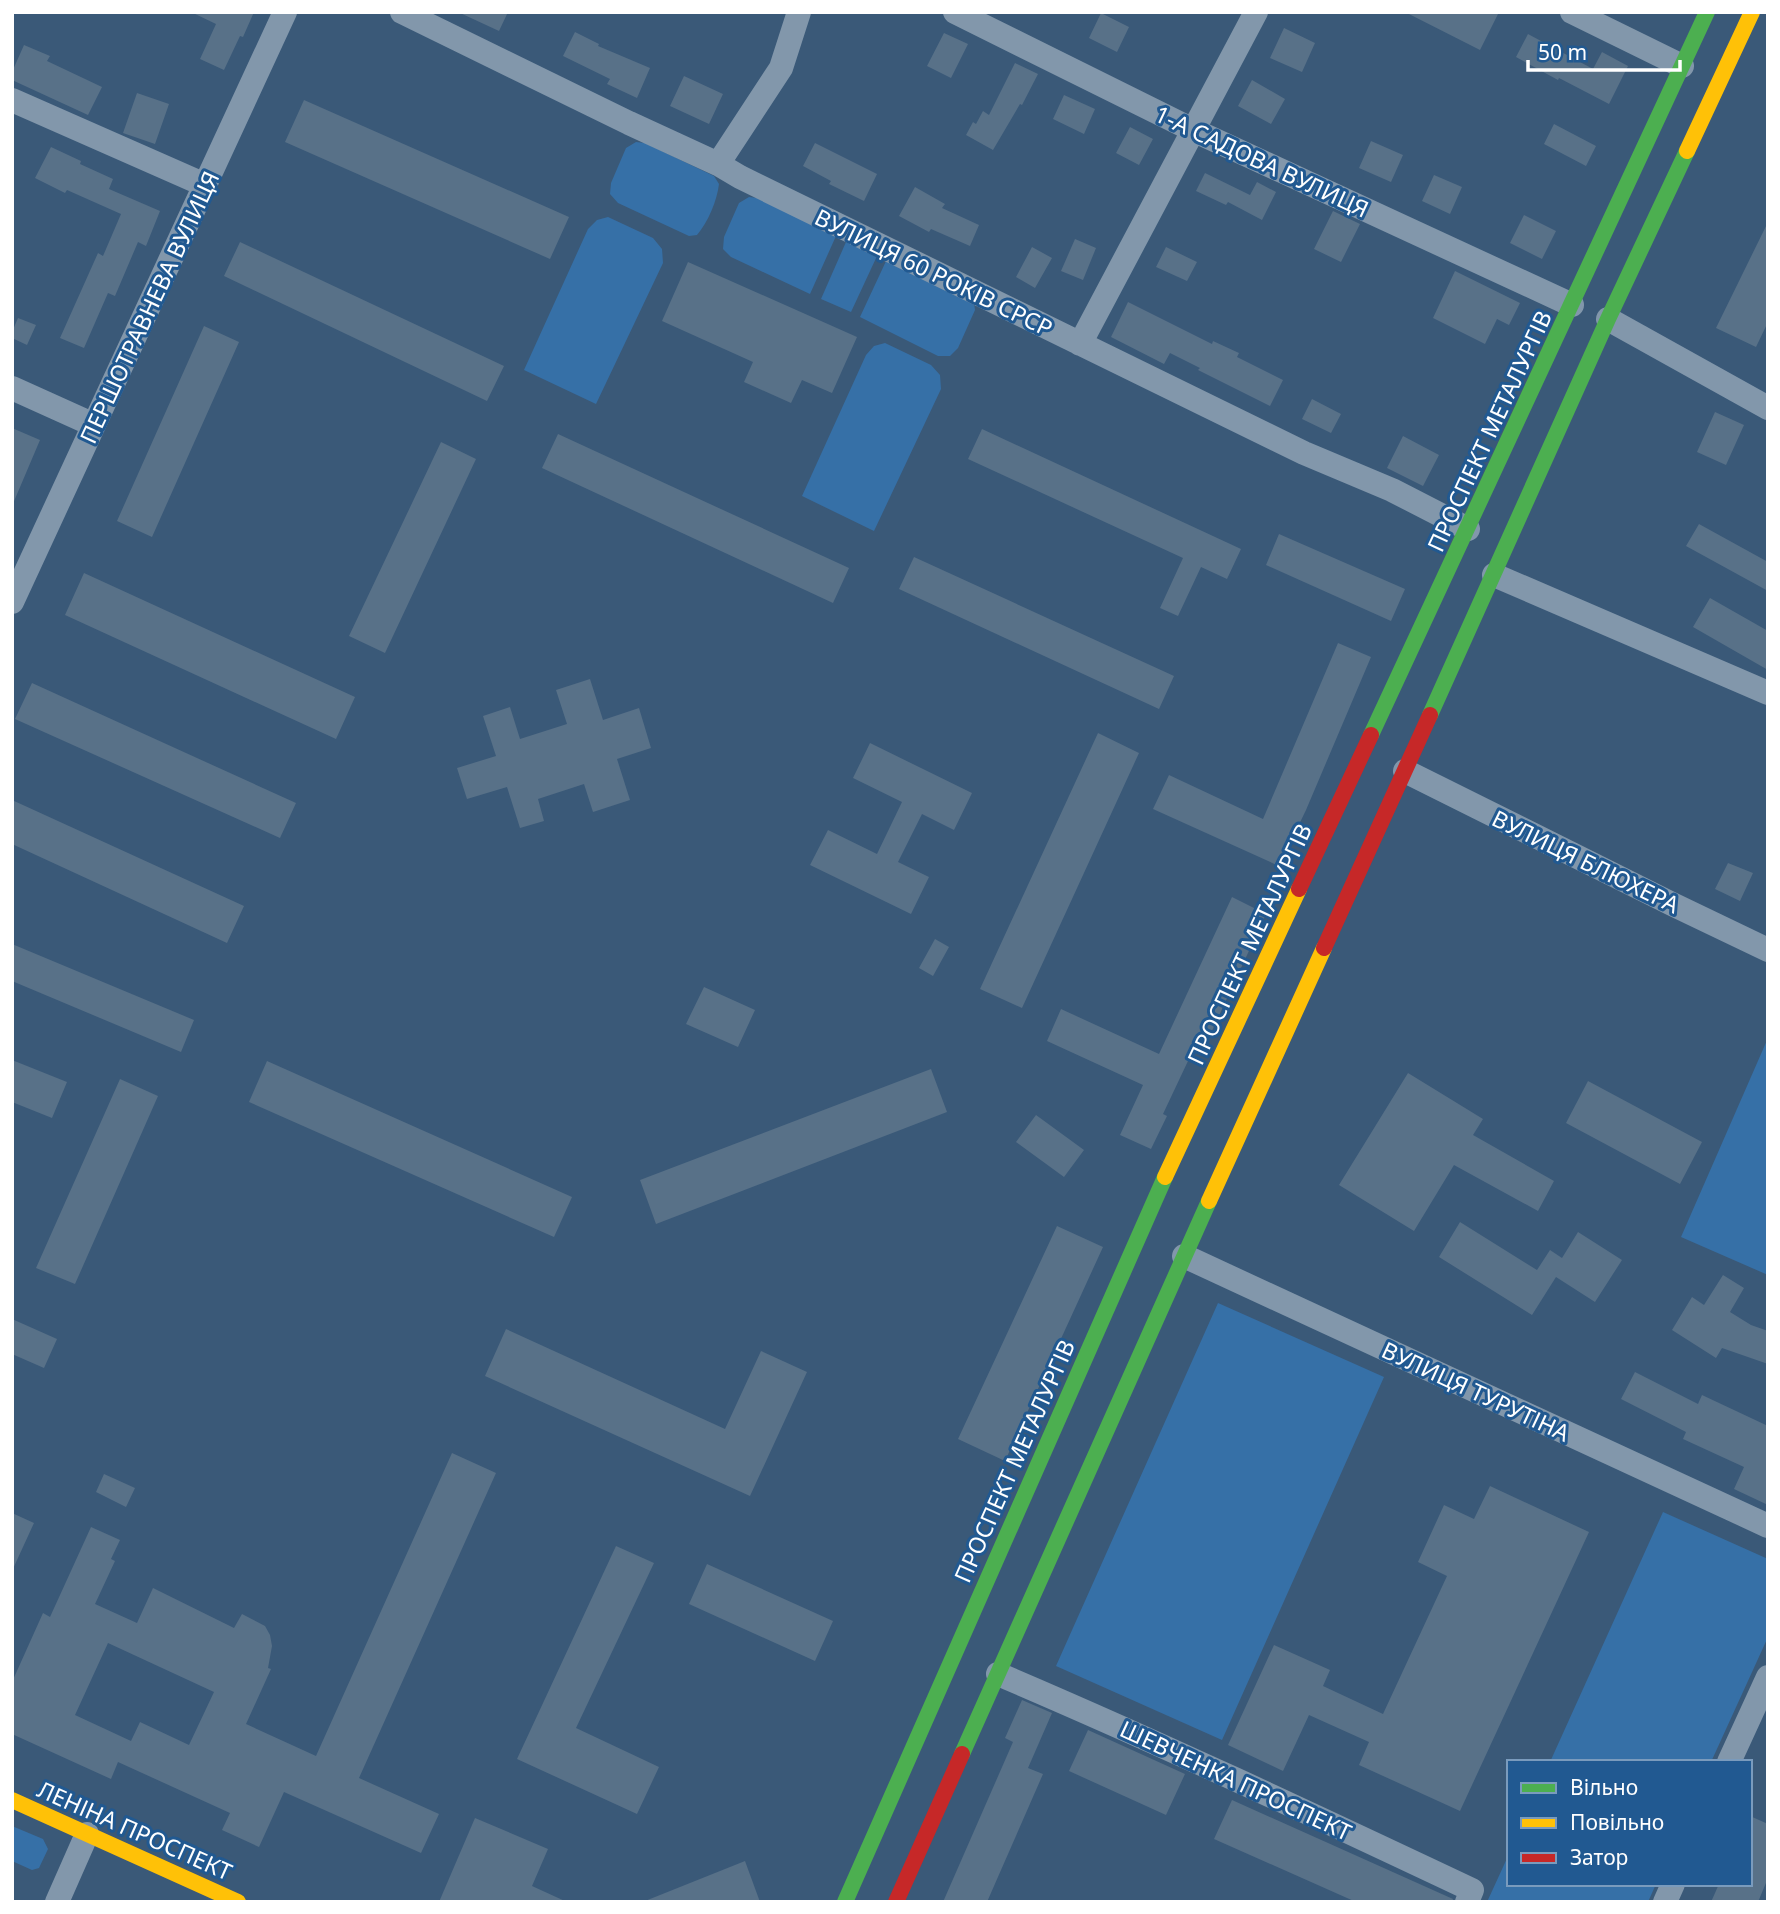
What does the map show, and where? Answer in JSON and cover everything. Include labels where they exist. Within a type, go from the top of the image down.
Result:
[{"type":"street","name":"ПЕРШОТРАВНЕВА ВУЛИЦЯ","points":[[12,602],[285,12]]},
{"type":"street","name":"ВУЛИЦЯ 60 РОКІВ СРСР","points":[[402,12],[718,164],[1304,453],[1392,490],[1478,534]]},
{"type":"street","points":[[718,164],[781,68],[799,12]]},
{"type":"street","name":"1-А САДОВА ВУЛИЦЯ","points":[[955,12],[1193,130],[1590,312],[1768,408]]},
{"type":"street","points":[[1080,344],[1256,12]]},
{"type":"street","points":[[1572,12],[1700,74]]},
{"type":"street","name":"ПРОСПЕКТ МЕТАЛУРГІВ","points":[[896,1902],[998,1674],[1178,1253],[1405,771],[1413,739],[1506,548],[1590,312],[1700,74],[1707,12]]},
{"type":"street","name":"ПРОСПЕКТ МЕТАЛУРГІВ","points":[[845,1902],[1145,1236],[1382,727],[1590,312],[1700,74],[1752,12]]},
{"type":"street","points":[[12,100],[205,185]]},
{"type":"street","points":[[12,388],[94,425]]},
{"type":"street","points":[[1478,534],[1506,548]]},
{"type":"street","points":[[1494,575],[1768,693]]},
{"type":"street","name":"ВУЛИЦЯ БЛЮХЕРА","points":[[1405,771],[1768,950]]},
{"type":"street","name":"ВУЛИЦЯ ТУРУТІНА","points":[[1178,1253],[1768,1526]]},
{"type":"street","name":"ШЕВЧЕНКА ПРОСПЕКТ","points":[[998,1674],[1228,1775],[1469,1896]]},
{"type":"street","points":[[1730,1760],[1768,1677]]},
{"type":"street","name":"ЛЕНІНА ПРОСПЕКТ","points":[[12,1800],[238,1902]]},
{"type":"street","points":[[57,1902],[87,1834]]},
{"type":"street","points":[[1665,1902],[1672,1886]]},
{"type":"shaded area","points":[[636,142],[645,143],[714,176],[719,184],[716,197],[708,218],[697,235],[689,236],[618,203],[610,194],[611,183],[626,148]]},
{"type":"shaded area","points":[[749,197],[758,198],[836,236],[810,294],[731,257],[723,249],[724,237],[739,203]]},
{"type":"shaded area","points":[[608,217],[653,238],[662,249],[663,263],[596,404],[524,370],[588,229],[597,220]]},
{"type":"shaded area","points":[[846,242],[877,256],[851,312],[821,299]]},
{"type":"shaded area","points":[[887,259],[974,303],[975,310],[958,348],[950,356],[938,356],[860,317]]},
{"type":"shaded area","points":[[885,343],[931,365],[940,375],[941,389],[874,531],[802,496],[866,355],[874,346]]},
{"type":"shaded area","points":[[1768,1038],[1768,1275],[1681,1237]]},
{"type":"shaded area","points":[[1218,1303],[1384,1377],[1222,1740],[1056,1666]]},
{"type":"shaded area","points":[[1663,1512],[1768,1559],[1768,1637],[1712,1760],[1551,1760]]},
{"type":"shaded area","points":[[12,1826],[43,1839],[48,1849],[39,1868],[32,1870],[12,1861]]},
{"type":"shaded area","points":[[1507,1858],[1507,1886],[1655,1886],[1648,1902],[1487,1902]]},
{"type":"building","points":[[191,12],[254,12],[224,70],[200,59],[216,24]]},
{"type":"building","points":[[458,12],[508,12],[499,31]]},
{"type":"building","points":[[1405,12],[1499,12],[1480,50]]},
{"type":"building","points":[[1101,13],[1129,27],[1117,52],[1089,38]]},
{"type":"building","points":[[1284,28],[1315,43],[1302,72],[1270,58]]},
{"type":"building","points":[[575,32],[599,44],[598,46],[650,68],[637,98],[607,84],[610,79],[563,56]]},
{"type":"building","points":[[944,33],[968,44],[951,78],[927,66]]},
{"type":"building","points":[[1528,34],[1593,69],[1602,52],[1628,66],[1609,104],[1516,57]]},
{"type":"building","points":[[24,45],[50,56],[47,61],[102,87],[88,115],[12,80],[12,72]]},
{"type":"building","points":[[1015,63],[1038,74],[993,150],[966,135],[983,111],[989,115]]},
{"type":"building","points":[[684,76],[723,94],[709,124],[670,106]]},
{"type":"building","points":[[1252,80],[1285,99],[1271,124],[1238,106]]},
{"type":"building","points":[[137,93],[169,104],[155,144],[123,133]]},
{"type":"building","points":[[1064,95],[1095,109],[1084,134],[1053,119]]},
{"type":"building","points":[[304,100],[569,217],[550,259],[285,142]]},
{"type":"building","points":[[1554,124],[1596,146],[1586,166],[1544,144]]},
{"type":"building","points":[[1130,127],[1153,139],[1139,165],[1116,153]]},
{"type":"building","points":[[1371,141],[1403,155],[1391,182],[1359,168]]},
{"type":"building","points":[[815,143],[877,174],[864,201],[829,184],[831,181],[803,166]]},
{"type":"building","points":[[51,147],[113,179],[109,189],[160,211],[146,246],[138,242],[115,296],[108,293],[84,348],[60,338],[98,253],[103,256],[121,214],[67,190],[65,193],[35,178]]},
{"type":"building","points":[[1205,173],[1250,195],[1257,182],[1276,192],[1262,220],[1228,202],[1226,205],[1196,191]]},
{"type":"building","points":[[1434,175],[1462,187],[1450,214],[1422,201]]},
{"type":"building","points":[[915,187],[945,204],[942,208],[979,225],[970,246],[931,229],[929,232],[899,216]]},
{"type":"building","points":[[1333,211],[1360,224],[1341,262],[1314,249]]},
{"type":"building","points":[[1524,215],[1556,231],[1542,259],[1510,243]]},
{"type":"building","points":[[1768,222],[1768,322],[1756,347],[1716,328]]},
{"type":"building","points":[[1075,239],[1096,248],[1083,280],[1061,271]]},
{"type":"building","points":[[240,242],[504,366],[487,401],[224,276]]},
{"type":"building","points":[[1032,247],[1052,258],[1035,288],[1016,277]]},
{"type":"building","points":[[1166,247],[1197,262],[1187,281],[1156,267]]},
{"type":"building","points":[[688,262],[857,337],[832,393],[802,380],[791,403],[744,382],[753,362],[662,321]]},
{"type":"building","points":[[1455,271],[1520,303],[1509,325],[1497,319],[1485,344],[1433,318]]},
{"type":"building","points":[[1128,302],[1212,344],[1213,341],[1239,353],[1237,357],[1283,380],[1270,406],[1170,353],[1164,364],[1111,337]]},
{"type":"building","points":[[18,318],[36,325],[27,345],[12,338]]},
{"type":"building","points":[[204,326],[239,342],[152,537],[117,521]]},
{"type":"building","points":[[1312,399],[1341,414],[1331,433],[1302,419]]},
{"type":"building","points":[[1715,412],[1744,425],[1726,465],[1697,452]]},
{"type":"building","points":[[12,428],[40,440],[12,506]]},
{"type":"building","points":[[982,429],[1241,549],[1227,579],[1201,567],[1178,616],[1160,608],[1183,558],[968,459]]},
{"type":"building","points":[[558,434],[849,568],[833,603],[542,468]]},
{"type":"building","points":[[1403,436],[1439,455],[1423,486],[1387,468]]},
{"type":"building","points":[[441,442],[476,459],[385,653],[349,636]]},
{"type":"building","points":[[1699,524],[1768,562],[1768,591],[1686,546]]},
{"type":"building","points":[[1279,534],[1405,589],[1391,621],[1266,565]]},
{"type":"building","points":[[914,557],[1174,676],[1159,709],[899,589]]},
{"type":"building","points":[[84,573],[355,697],[336,739],[65,615]]},
{"type":"building","points":[[1710,598],[1768,631],[1768,670],[1693,627]]},
{"type":"building","points":[[1338,643],[1371,657],[1306,810],[1279,866],[1153,809],[1169,775],[1263,819]]},
{"type":"building","points":[[590,679],[603,720],[639,708],[651,748],[617,759],[630,800],[593,812],[584,784],[538,799],[544,821],[520,828],[507,787],[467,799],[457,768],[496,756],[483,716],[510,707],[520,739],[567,724],[556,690]]},
{"type":"building","points":[[32,683],[296,803],[280,838],[15,719]]},
{"type":"building","points":[[1098,733],[1139,753],[1022,1008],[980,989]]},
{"type":"building","points":[[870,743],[972,793],[954,830],[922,814],[898,862],[929,877],[911,914],[810,865],[828,830],[877,854],[902,802],[853,778]]},
{"type":"building","points":[[12,800],[244,906],[227,943],[12,844]]},
{"type":"building","points":[[1728,863],[1753,873],[1740,901],[1715,889]]},
{"type":"building","points":[[1232,897],[1266,914],[1204,1048],[1196,1044],[1163,1114],[1167,1116],[1151,1149],[1120,1135],[1143,1085],[1047,1041],[1061,1009],[1159,1054]]},
{"type":"building","points":[[935,939],[949,947],[933,976],[919,968]]},
{"type":"building","points":[[12,944],[194,1020],[181,1052],[12,981]]},
{"type":"building","points":[[704,987],[755,1010],[738,1047],[686,1024]]},
{"type":"building","points":[[12,1060],[67,1082],[52,1118],[12,1102]]},
{"type":"building","points":[[267,1061],[572,1197],[554,1237],[249,1102]]},
{"type":"building","points":[[931,1069],[947,1112],[656,1224],[640,1180]]},
{"type":"building","points":[[1408,1073],[1483,1119],[1473,1135],[1554,1181],[1538,1211],[1454,1165],[1414,1231],[1339,1185]]},
{"type":"building","points":[[120,1079],[158,1096],[75,1284],[36,1268]]},
{"type":"building","points":[[1588,1081],[1702,1142],[1680,1184],[1566,1123]]},
{"type":"building","points":[[1036,1115],[1084,1150],[1064,1177],[1016,1142]]},
{"type":"building","points":[[1460,1222],[1537,1270],[1550,1250],[1562,1258],[1578,1232],[1622,1260],[1595,1302],[1556,1277],[1532,1315],[1439,1257]]},
{"type":"building","points":[[1057,1226],[1103,1247],[1005,1461],[958,1439]]},
{"type":"building","points":[[1723,1275],[1744,1288],[1730,1312],[1751,1325],[1768,1331],[1768,1364],[1722,1348],[1716,1358],[1672,1330],[1692,1297],[1704,1305]]},
{"type":"building","points":[[12,1319],[57,1339],[44,1368],[12,1354]]},
{"type":"building","points":[[506,1329],[725,1429],[761,1351],[807,1372],[750,1496],[485,1376]]},
{"type":"building","points":[[1635,1372],[1698,1404],[1702,1395],[1768,1426],[1768,1505],[1734,1489],[1744,1467],[1683,1439],[1686,1432],[1621,1399]]},
{"type":"building","points":[[452,1453],[496,1473],[359,1778],[439,1814],[421,1853],[284,1792],[259,1847],[222,1830],[230,1813],[118,1762],[111,1779],[12,1734],[12,1682],[43,1613],[50,1617],[91,1527],[120,1540],[111,1559],[115,1561],[95,1604],[137,1623],[153,1588],[234,1628],[242,1614],[265,1626],[272,1646],[268,1668],[271,1669],[246,1724],[316,1756]],"holes":[[[108,1643],[214,1692],[189,1745],[140,1722],[131,1741],[75,1715]]]},
{"type":"building","points":[[104,1474],[135,1488],[126,1507],[96,1492]]},
{"type":"building","points":[[1490,1486],[1589,1532],[1460,1811],[1359,1765],[1369,1742],[1309,1715],[1283,1771],[1228,1745],[1274,1645],[1330,1670],[1323,1686],[1383,1714],[1447,1576],[1418,1562],[1444,1505],[1474,1519]]},
{"type":"building","points":[[12,1513],[34,1523],[12,1571]]},
{"type":"building","points":[[616,1546],[654,1563],[576,1728],[659,1767],[637,1814],[517,1759]]},
{"type":"building","points":[[707,1564],[833,1621],[815,1661],[689,1604]]},
{"type":"building","points":[[1022,1700],[1052,1713],[1028,1768],[1043,1774],[987,1902],[943,1902],[1013,1742],[1005,1738]]},
{"type":"building","points":[[1088,1730],[1185,1774],[1166,1815],[1069,1771]]},
{"type":"building","points":[[1232,1800],[1453,1899],[1452,1902],[1356,1902],[1214,1839]]},
{"type":"building","points":[[1752,1817],[1768,1824],[1768,1878],[1758,1902],[1711,1902],[1718,1886],[1752,1886]]},
{"type":"building","points":[[475,1818],[548,1849],[532,1886],[567,1902],[439,1902]]},
{"type":"building","points":[[745,1861],[760,1902],[645,1902],[645,1901]]},
{"type":"traffic: fast","points":[[1371,735],[1707,12]]},
{"type":"traffic: fast","points":[[1430,715],[1608,319],[1687,151]]},
{"type":"traffic: fast","points":[[845,1902],[1165,1177]]},
{"type":"traffic: fast","points":[[962,1754],[1209,1201]]},
{"type":"traffic: slow","points":[[1687,151],[1752,12]]},
{"type":"traffic: slow","points":[[1165,1177],[1299,889]]},
{"type":"traffic: slow","points":[[1209,1201],[1324,948]]},
{"type":"traffic: slow","points":[[12,1800],[238,1902]]},
{"type":"traffic: jam","points":[[1324,948],[1430,715]]},
{"type":"traffic: jam","points":[[1299,889],[1371,735]]},
{"type":"traffic: jam","points":[[896,1902],[962,1754]]}]
